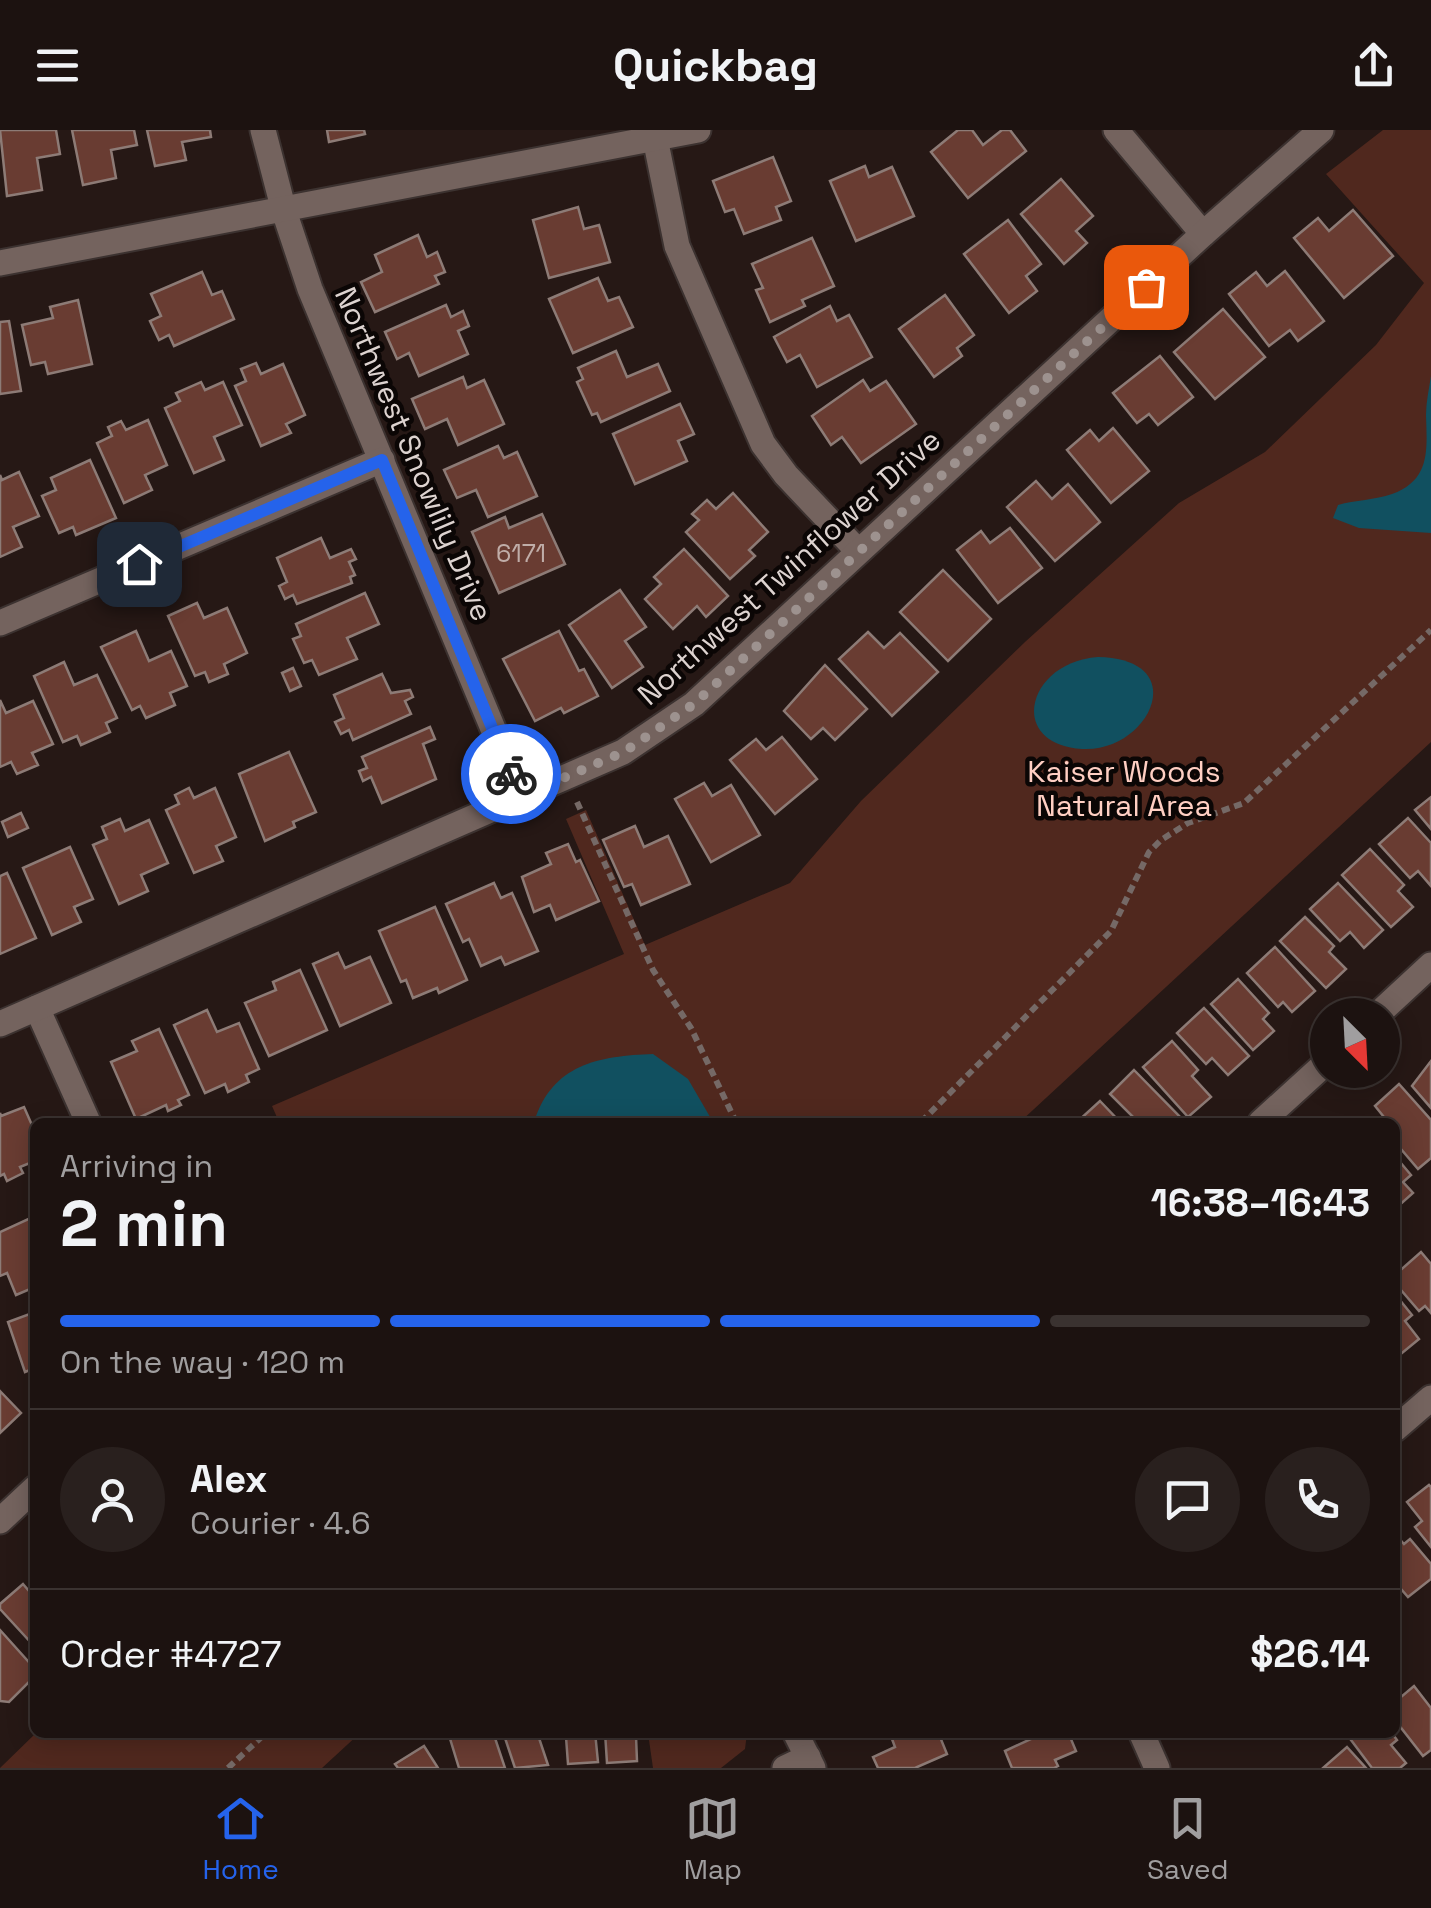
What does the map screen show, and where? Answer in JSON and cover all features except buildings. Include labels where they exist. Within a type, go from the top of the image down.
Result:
[{"type":"street","name":"Northwest Snowlily Drive","points":[[263,130],[284,212],[310,289],[521,796]]},
{"type":"street","points":[[0,263],[284,212],[698,130]]},
{"type":"street","points":[[1116,130],[1203,234]]},
{"type":"street","name":"Northwest Twinflower Drive","points":[[0,1024],[624,752],[694,704],[1321,130]]},
{"type":"street","points":[[656,138],[677,246],[762,444],[858,551]]},
{"type":"street","points":[[0,623],[382,460]]},
{"type":"street","points":[[1395,998],[1431,965]]},
{"type":"street","points":[[37,1008],[86,1118]]},
{"type":"street","points":[[1265,1118],[1310,1077]]},
{"type":"street","points":[[1400,1424],[1431,1398]]},
{"type":"street","points":[[0,1520],[30,1493]]},
{"type":"street","points":[[797,1738],[802,1764]]},
{"type":"street","points":[[1144,1738],[1157,1768]]},
{"type":"path","points":[[925,1118],[1104,938],[1122,913],[1150,852],[1160,840],[1188,824],[1244,802],[1431,630]]},
{"type":"path","points":[[565,778],[647,957],[690,1028],[734,1118]]},
{"type":"path","points":[[228,1768],[260,1738]]},
{"type":"green space","name":"Kaiser Woods Natural Area","points":[[1383,130],[1431,130],[1431,742],[1024,1118],[277,1118],[272,1106],[624,954],[566,819],[586,810],[645,945],[790,883],[861,801],[1025,642],[1179,503],[1265,452],[1376,345],[1424,283],[1326,174]]},
{"type":"green space","points":[[31,1738],[355,1738],[322,1768],[0,1768]]},
{"type":"green space","points":[[649,1738],[746,1738],[745,1749],[721,1768],[653,1768]]},
{"type":"water","points":[[1431,376],[1431,533],[1359,528],[1333,518],[1338,505],[1392,494],[1414,481],[1426,451]]},
{"type":"water","points":[[1098,657],[1128,662],[1145,673],[1153,688],[1151,705],[1142,722],[1126,737],[1106,746],[1082,749],[1058,744],[1042,733],[1035,719],[1035,703],[1042,687],[1055,673],[1074,662]]},
{"type":"water","points":[[653,1054],[688,1079],[711,1118],[536,1118],[553,1087],[565,1076],[614,1057]]},
{"type":"way so far","points":[[511,774],[521,796],[624,752],[694,704],[1146,287]]},
{"type":"route","points":[[139,564],[382,460],[511,774]]}]
